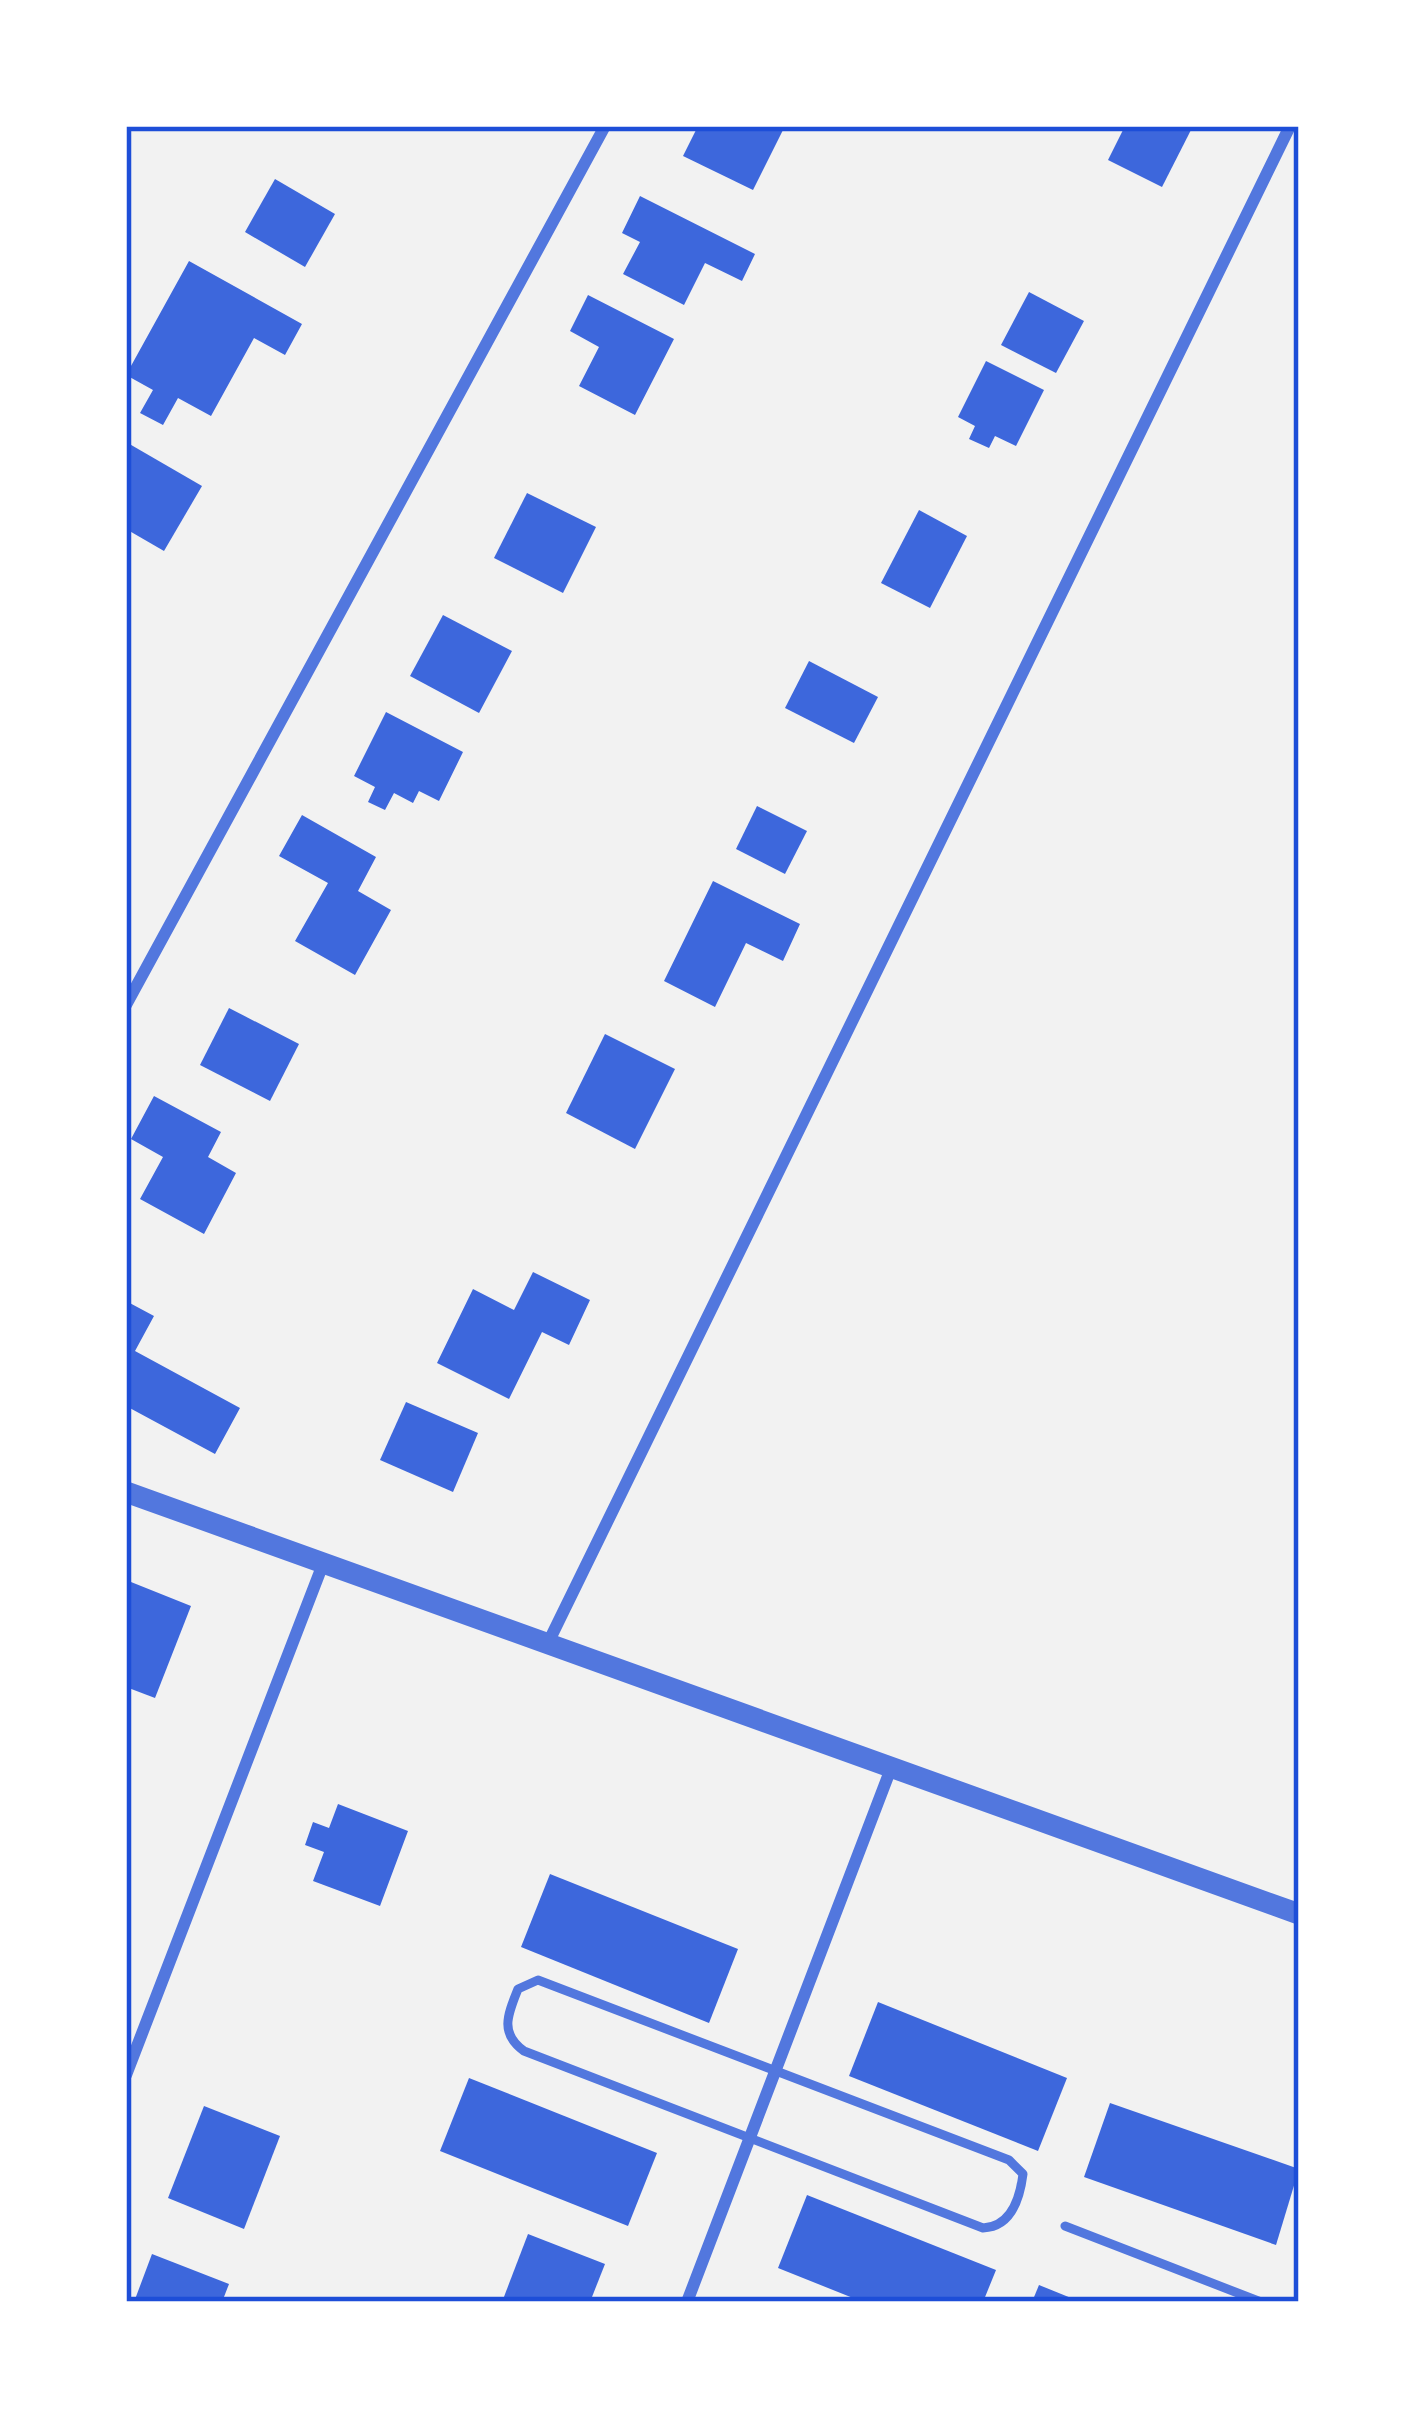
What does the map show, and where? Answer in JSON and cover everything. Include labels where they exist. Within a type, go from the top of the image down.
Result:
[{"type":"street","points":[[126,1005],[604,126]]},
{"type":"street","points":[[547,1646],[1290,126]]},
{"type":"street","points":[[126,1492],[890,1771],[1299,1914]]},
{"type":"street","points":[[126,2075],[323,1564]]},
{"type":"street","points":[[688,2302],[890,1771]]},
{"type":"lane","points":[[538,1980],[550,1983],[1009,2160],[1018,2166],[1022,2184],[1002,2224],[983,2228],[750,2138],[524,2051],[509,2036],[506,2021],[518,1989],[538,1980]]},
{"type":"lane","points":[[1065,2226],[1261,2302]]},
{"type":"building","points":[[698,126],[785,126],[753,190],[683,156]]},
{"type":"building","points":[[1125,126],[1193,126],[1162,187],[1108,160]]},
{"type":"building","points":[[275,179],[335,214],[305,267],[245,232]]},
{"type":"building","points":[[640,196],[755,254],[742,281],[705,263],[684,305],[623,274],[640,242],[622,233]]},
{"type":"building","points":[[189,261],[302,324],[285,355],[254,338],[211,416],[178,398],[163,425],[140,413],[153,390],[126,375]]},
{"type":"building","points":[[1029,292],[1084,321],[1056,373],[1001,345]]},
{"type":"building","points":[[588,295],[674,339],[635,415],[579,386],[599,347],[570,331]]},
{"type":"building","points":[[986,361],[1044,390],[1016,446],[995,436],[989,448],[969,439],[975,426],[958,417]]},
{"type":"building","points":[[126,442],[202,486],[164,551],[126,529]]},
{"type":"building","points":[[527,493],[596,527],[563,593],[494,558]]},
{"type":"building","points":[[919,510],[967,536],[930,608],[881,583]]},
{"type":"building","points":[[443,615],[512,651],[479,713],[410,676]]},
{"type":"building","points":[[809,661],[878,697],[854,743],[785,708]]},
{"type":"building","points":[[386,712],[463,752],[439,801],[419,791],[413,803],[394,793],[385,810],[368,802],[375,787],[354,776]]},
{"type":"building","points":[[757,806],[807,831],[785,874],[736,849]]},
{"type":"building","points":[[302,815],[376,857],[358,891],[391,910],[355,975],[295,941],[328,883],[279,856]]},
{"type":"building","points":[[713,881],[800,924],[783,961],[746,943],[715,1007],[664,981]]},
{"type":"building","points":[[229,1008],[299,1044],[270,1101],[200,1065]]},
{"type":"building","points":[[605,1034],[675,1069],[635,1149],[566,1113]]},
{"type":"building","points":[[154,1096],[221,1132],[208,1157],[236,1173],[204,1234],[140,1199],[163,1157],[131,1139]]},
{"type":"building","points":[[533,1272],[590,1300],[569,1345],[542,1332],[509,1399],[437,1363],[473,1289],[514,1310]]},
{"type":"building","points":[[126,1301],[154,1316],[135,1351],[240,1408],[215,1454],[126,1406]]},
{"type":"building","points":[[406,1402],[478,1433],[453,1492],[380,1460]]},
{"type":"building","points":[[126,1580],[191,1606],[155,1698],[126,1687]]},
{"type":"building","points":[[338,1804],[408,1831],[380,1906],[313,1881],[324,1852],[305,1845],[313,1822],[329,1828]]},
{"type":"building","points":[[550,1874],[738,1949],[709,2023],[521,1947]]},
{"type":"building","points":[[878,2002],[1067,2078],[1038,2151],[849,2076]]},
{"type":"building","points":[[469,2078],[657,2153],[628,2226],[440,2151]]},
{"type":"building","points":[[1110,2103],[1299,2169],[1276,2245],[1084,2177]]},
{"type":"building","points":[[204,2106],[280,2136],[244,2229],[168,2198]]},
{"type":"building","points":[[807,2195],[996,2270],[983,2302],[863,2302],[778,2268]]},
{"type":"building","points":[[528,2234],[605,2264],[590,2302],[502,2302]]},
{"type":"building","points":[[152,2254],[229,2284],[222,2302],[134,2302]]},
{"type":"building","points":[[1039,2285],[1081,2302],[1032,2302]]}]
